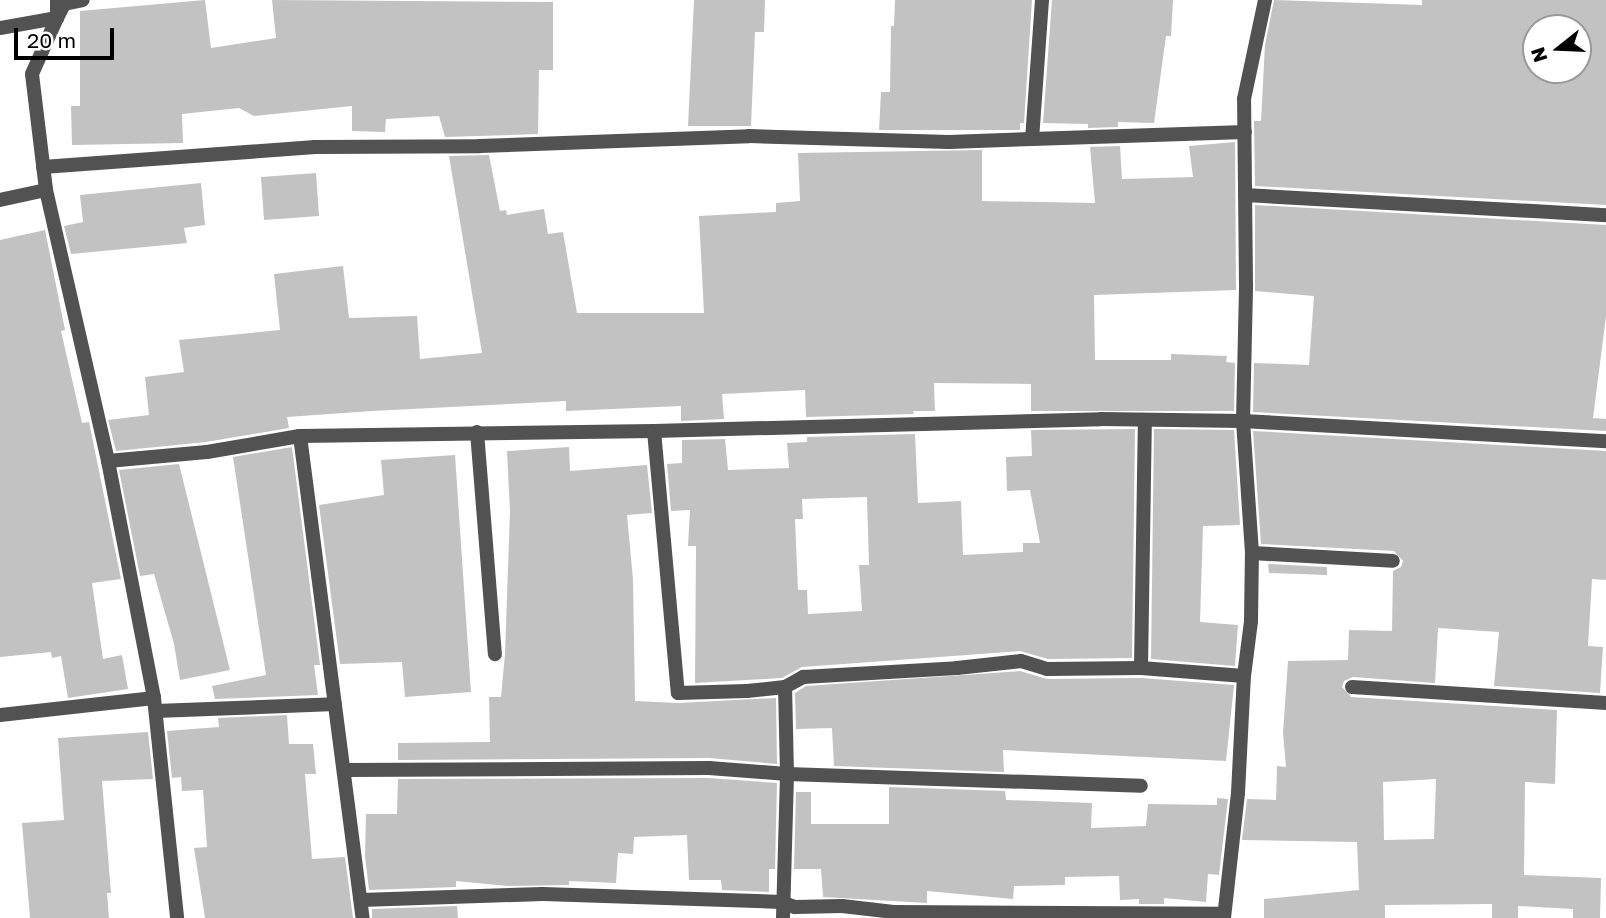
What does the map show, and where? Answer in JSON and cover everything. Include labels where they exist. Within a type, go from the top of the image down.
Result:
[{"type":"street","points":[[57,0],[57,18]]},
{"type":"street","points":[[83,0],[64,4],[33,74],[46,190],[108,461],[155,705],[177,918]]},
{"type":"street","points":[[1032,139],[1042,0]]},
{"type":"street","points":[[361,900],[543,894],[781,902],[795,907],[842,906],[894,912],[1224,916],[1238,793],[1244,676],[1251,621],[1252,553],[1243,421],[1244,99],[1265,0]]},
{"type":"street","points":[[0,28],[57,18]]},
{"type":"street","points":[[44,167],[315,148],[480,146],[749,136],[949,142],[1245,132]]},
{"type":"street","points":[[0,200],[46,190]]},
{"type":"street","points":[[1245,195],[1606,215]]},
{"type":"street","points":[[108,461],[207,452],[300,436],[654,431],[1101,419],[1243,421],[1606,441]]},
{"type":"street","points":[[1142,668],[1145,421]]},
{"type":"street","points":[[654,431],[678,693],[785,687],[803,677],[957,668],[1021,661],[1047,670],[1142,668],[1244,676]]},
{"type":"street","points":[[477,432],[495,654]]},
{"type":"street","points":[[300,436],[346,770],[363,918]]},
{"type":"street","points":[[1252,553],[1393,561]]},
{"type":"street","points":[[783,918],[781,902],[787,774],[785,687]]},
{"type":"street","points":[[1352,687],[1606,703]]},
{"type":"street","points":[[0,715],[155,705],[335,705]]},
{"type":"street","points":[[346,770],[709,768],[787,774],[1141,786]]},
{"type":"building","points":[[205,0],[211,48],[276,38],[272,0],[553,2],[553,70],[539,70],[538,134],[445,137],[439,116],[386,119],[385,132],[352,131],[352,106],[254,116],[239,108],[182,114],[183,143],[72,145],[71,106],[80,106],[80,11]]},
{"type":"building","points":[[694,0],[765,0],[764,32],[755,32],[751,126],[688,126]]},
{"type":"building","points":[[895,0],[1032,0],[1024,123],[1020,123],[1020,130],[879,130],[881,92],[890,92],[891,26],[894,26]]},
{"type":"building","points":[[1052,0],[1173,0],[1171,36],[1166,36],[1154,123],[1118,122],[1118,127],[1088,128],[1088,124],[1043,123]]},
{"type":"building","points":[[1274,0],[1422,5],[1422,0],[1606,0],[1606,205],[1255,186],[1254,121],[1261,121],[1265,45]]},
{"type":"building","points":[[1235,142],[1236,290],[1094,295],[1095,360],[1171,360],[1171,354],[1227,356],[1226,362],[1235,363],[1234,411],[1031,411],[1031,384],[934,383],[935,411],[913,411],[914,414],[806,417],[805,390],[722,394],[724,419],[681,421],[681,406],[566,411],[566,401],[287,417],[289,428],[206,442],[116,451],[108,420],[149,415],[145,377],[184,372],[179,340],[280,330],[274,274],[343,266],[349,318],[417,316],[420,359],[482,353],[449,156],[489,155],[500,211],[506,210],[507,215],[544,209],[548,234],[563,232],[577,313],[704,313],[699,216],[776,212],[776,203],[800,201],[798,153],[982,150],[982,201],[1095,203],[1090,147],[1120,146],[1122,179],[1193,177],[1189,146]]},
{"type":"building","points":[[316,173],[319,216],[264,220],[261,177]]},
{"type":"building","points":[[201,183],[205,225],[184,228],[187,243],[71,254],[64,226],[83,222],[80,195]]},
{"type":"building","points":[[1255,205],[1606,225],[1606,316],[1593,418],[1606,419],[1606,431],[1253,412],[1254,363],[1309,365],[1314,296],[1255,291]]},
{"type":"building","points":[[45,230],[65,330],[61,331],[82,423],[89,422],[121,579],[92,583],[103,659],[122,655],[128,689],[68,698],[61,656],[52,658],[51,652],[0,657],[0,240]]},
{"type":"building","points":[[1135,429],[1132,658],[1048,659],[1020,651],[802,667],[782,678],[695,683],[696,546],[688,546],[690,510],[671,511],[667,464],[682,463],[682,440],[725,439],[728,470],[789,468],[787,443],[807,442],[807,437],[915,434],[918,503],[961,501],[963,555],[1023,552],[1023,543],[1040,543],[1030,490],[1007,491],[1006,457],[1032,456],[1031,430]],"holes":[[[867,497],[869,565],[859,565],[862,611],[808,614],[807,590],[798,590],[795,519],[803,519],[802,499]]]},
{"type":"building","points":[[1154,429],[1234,430],[1240,525],[1203,526],[1200,622],[1238,625],[1235,666],[1151,659]]},
{"type":"building","points":[[1253,431],[1606,451],[1606,580],[1592,579],[1588,646],[1603,647],[1600,693],[1494,686],[1499,632],[1438,628],[1435,683],[1353,677],[1344,681],[1342,687],[1351,697],[1557,710],[1555,784],[1525,782],[1524,875],[1601,878],[1600,918],[1573,918],[1573,909],[1518,906],[1518,918],[1492,918],[1492,904],[1385,905],[1385,918],[1264,918],[1264,899],[1359,890],[1357,842],[1242,840],[1247,799],[1276,800],[1277,766],[1286,767],[1283,733],[1288,661],[1348,660],[1349,630],[1392,631],[1393,571],[1401,567],[1403,561],[1394,551],[1261,544]],"holes":[[[1436,779],[1434,839],[1384,840],[1383,782]]]},
{"type":"building","points":[[292,447],[320,665],[314,665],[318,695],[215,699],[212,686],[266,675],[233,457]]},
{"type":"building","points":[[569,447],[570,471],[647,465],[652,513],[627,515],[633,579],[635,701],[678,703],[776,698],[777,764],[709,758],[398,760],[398,743],[490,742],[489,697],[501,697],[505,654],[510,511],[507,451]]},
{"type":"building","points":[[455,455],[471,692],[405,697],[402,662],[340,664],[319,505],[384,495],[381,460]]},
{"type":"building","points":[[179,464],[230,670],[180,680],[174,644],[154,574],[140,576],[119,470]]},
{"type":"building","points":[[1268,564],[1327,567],[1327,575],[1269,573]]},
{"type":"building","points":[[1020,671],[1047,679],[1141,678],[1234,685],[1226,761],[1003,750],[1004,772],[834,766],[832,728],[796,729],[795,693],[806,686]]},
{"type":"building","points":[[287,715],[289,744],[313,744],[316,774],[305,774],[312,859],[345,857],[353,918],[205,918],[194,848],[207,847],[203,790],[182,791],[181,777],[172,778],[167,731],[219,727],[218,718]]},
{"type":"building","points":[[148,732],[153,779],[102,781],[111,893],[107,893],[109,918],[30,918],[22,823],[64,820],[58,738]]},
{"type":"building","points":[[709,778],[777,783],[775,869],[769,869],[769,892],[722,890],[721,880],[689,880],[687,835],[634,837],[633,854],[618,853],[616,883],[569,881],[569,885],[508,886],[456,881],[456,887],[369,890],[365,856],[366,814],[397,814],[398,779]]},
{"type":"building","points":[[889,787],[1005,791],[1006,800],[1092,803],[1091,828],[1146,826],[1148,804],[1217,805],[1217,798],[1228,799],[1219,875],[1208,874],[1206,902],[1164,898],[1164,904],[1139,904],[1139,899],[1120,900],[1119,876],[1065,877],[1065,885],[1014,886],[1013,899],[927,891],[927,903],[823,897],[821,869],[794,869],[796,792],[811,792],[811,824],[889,824]]},
{"type":"building","points":[[457,906],[458,918],[372,918],[372,909]]}]
